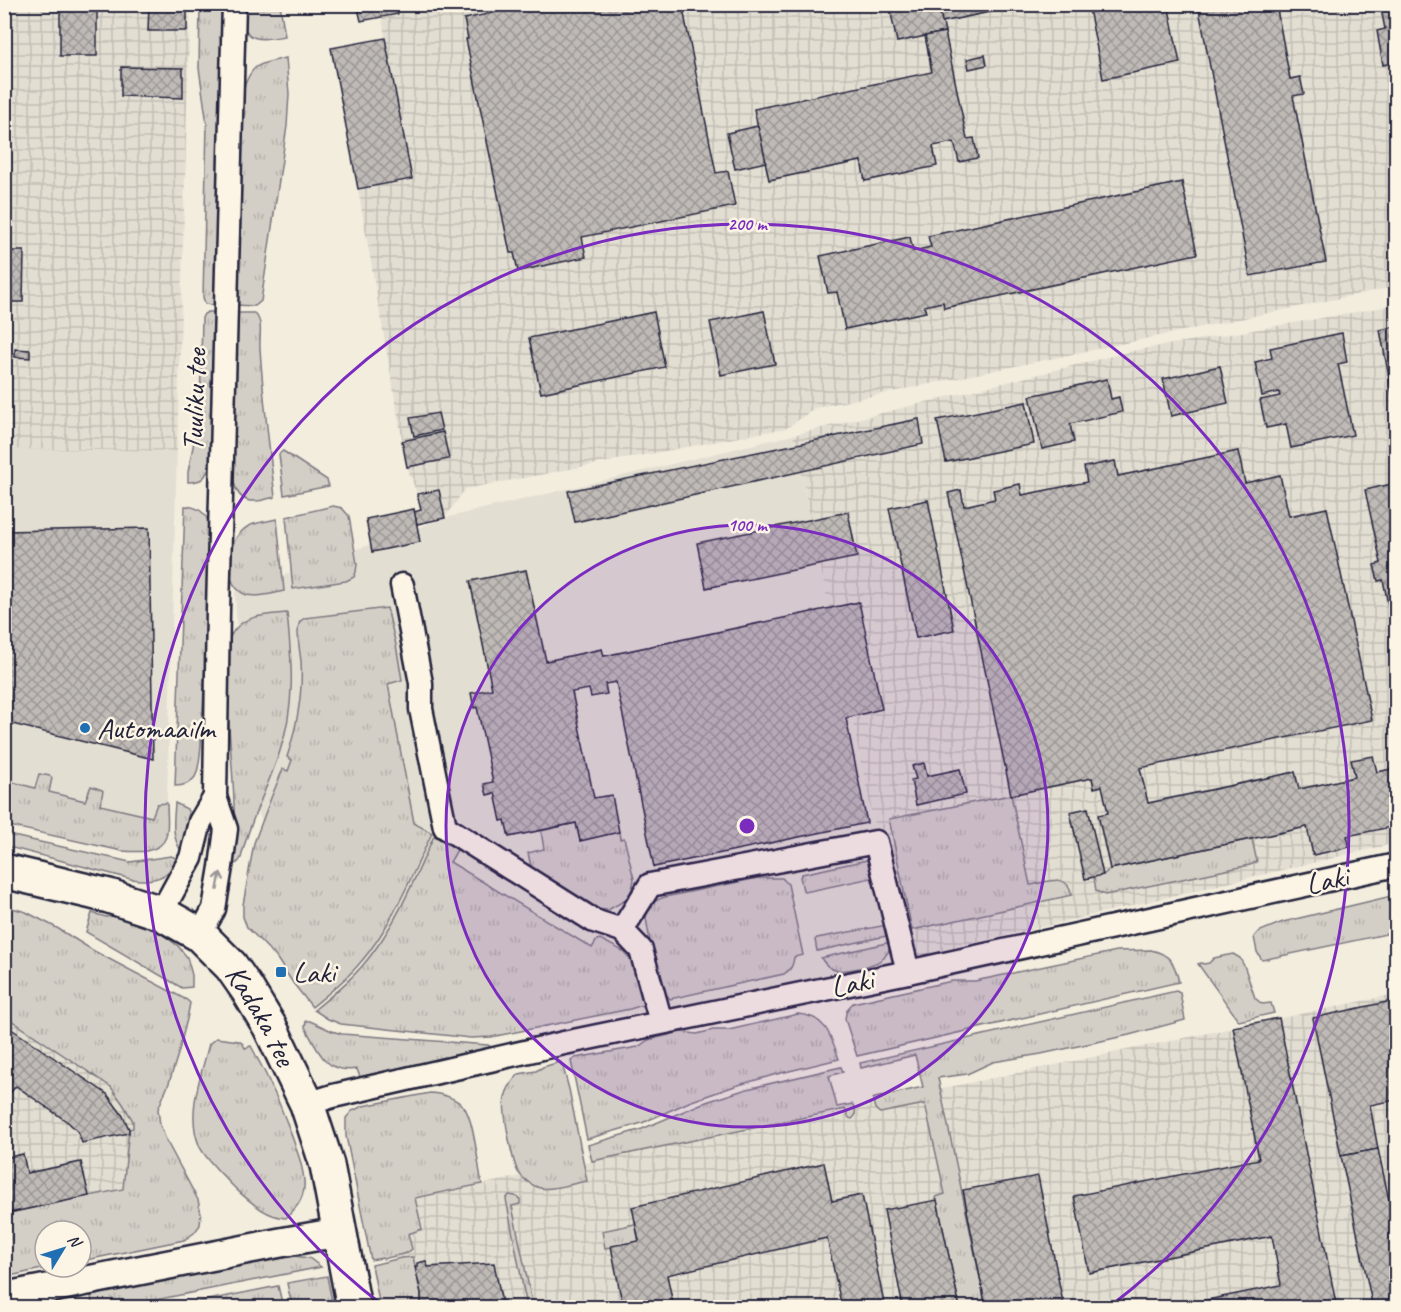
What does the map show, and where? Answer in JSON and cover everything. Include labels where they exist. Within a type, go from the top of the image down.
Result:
[{"type":"main road","name":"Kadaka tee","points":[[4,871],[109,896],[161,913],[200,935],[231,966],[270,1027],[308,1104],[327,1165],[354,1308]]},
{"type":"street","name":"Tuuliku tee","points":[[200,935],[214,909],[226,829],[215,797],[234,4]]},
{"type":"street","points":[[402,585],[421,683],[421,709],[445,827],[594,921],[622,930],[641,950],[661,1022]]},
{"type":"street","name":"Tuuliku tee","points":[[161,913],[191,858],[200,822],[215,797]]},
{"type":"street","points":[[622,930],[650,885],[876,842],[908,972]]},
{"type":"street","name":"Laki","points":[[308,1104],[333,1096],[564,1042],[908,972],[1396,865]]},
{"type":"street","points":[[4,1297],[340,1232]]},
{"type":"shaded area","points":[[396,4],[1380,5],[1385,29],[1377,32],[1383,64],[1392,63],[1396,87],[1396,281],[1393,287],[815,408],[787,428],[465,489],[445,518],[439,490],[417,494],[407,467],[331,48],[385,38],[382,18],[398,14]]},
{"type":"shaded area","points":[[5,5],[190,5],[177,451],[5,449]]},
{"type":"shaded area","points":[[1396,305],[1396,843],[902,960],[793,435],[1132,351]]},
{"type":"shaded area","points":[[793,435],[902,960],[647,1014],[546,1020],[437,999],[356,959],[275,857],[250,790],[242,733],[235,592],[445,518]]},
{"type":"shaded area","points":[[4,449],[177,451],[166,834],[5,793]]},
{"type":"shaded area","points":[[1396,994],[1396,1307],[407,1307],[387,1204]]},
{"type":"shaded area","points":[[5,1003],[141,1100],[174,1201],[61,1219],[33,1219],[33,1224],[5,1228]]},
{"type":"green space","points":[[200,5],[223,5],[214,305],[205,304],[203,297],[207,124],[199,68]]},
{"type":"green space","points":[[245,5],[280,5],[285,36],[260,39],[250,35],[244,24]]},
{"type":"green space","points":[[286,58],[289,94],[287,126],[261,301],[255,306],[236,305],[243,90],[250,74],[258,66]]},
{"type":"green space","points":[[208,312],[214,312],[211,464],[203,478],[188,482],[200,411],[202,318]]},
{"type":"green space","points":[[237,313],[254,313],[260,324],[263,385],[275,497],[258,501],[248,501],[243,498],[236,488],[233,475]]},
{"type":"green space","points":[[283,451],[327,480],[329,486],[284,495],[279,454]]},
{"type":"green space","points":[[185,506],[201,511],[209,525],[205,651],[198,766],[195,777],[191,781],[175,786]]},
{"type":"green space","points":[[333,506],[342,508],[349,516],[357,564],[354,577],[346,581],[293,589],[286,517]]},
{"type":"green space","points":[[277,519],[284,591],[261,596],[247,595],[233,584],[230,575],[230,555],[233,546],[237,537],[246,528]]},
{"type":"green space","points":[[387,608],[402,680],[388,684],[414,823],[432,833],[400,901],[371,949],[349,975],[312,1007],[276,957],[247,927],[243,917],[254,843],[283,769],[288,771],[292,760],[287,757],[294,734],[300,698],[301,661],[298,628],[300,622],[305,618]]},
{"type":"green space","points":[[287,613],[291,684],[284,736],[241,858],[237,863],[231,864],[234,812],[227,688],[229,641],[233,632],[244,622],[258,616]]},
{"type":"green space","points":[[39,774],[52,778],[49,792],[85,801],[91,786],[103,791],[100,805],[152,817],[157,804],[167,803],[168,825],[163,843],[153,849],[122,851],[5,825],[5,780],[35,788]]},
{"type":"green space","points":[[1011,795],[1030,885],[1061,881],[1066,883],[1072,895],[912,930],[889,819]]},
{"type":"green space","points":[[175,803],[187,809],[191,819],[183,850],[177,843],[174,832]]},
{"type":"green space","points":[[576,823],[580,840],[619,832],[620,839],[624,838],[634,879],[633,885],[630,895],[624,901],[608,910],[595,909],[532,871],[528,853],[544,849],[541,831]]},
{"type":"green space","points":[[4,834],[130,862],[171,856],[179,859],[170,871],[159,878],[131,879],[5,846]]},
{"type":"green space","points":[[434,836],[456,848],[450,862],[592,948],[600,939],[623,951],[635,964],[644,998],[643,1005],[491,1037],[471,1038],[341,1024],[314,1010],[354,975],[383,938],[407,895]]},
{"type":"green space","points":[[1252,839],[1257,862],[1250,865],[1105,895],[1096,891],[1094,877],[1103,875],[1110,869]]},
{"type":"green space","points":[[872,859],[876,877],[805,892],[803,890],[800,877],[802,874]]},
{"type":"green space","points":[[758,878],[782,878],[788,884],[803,955],[794,957],[791,967],[784,974],[670,999],[660,983],[654,961],[646,918],[649,907],[665,897]]},
{"type":"green space","points":[[1396,895],[1396,932],[1262,960],[1257,952],[1254,937],[1258,932],[1283,922]]},
{"type":"green space","points":[[5,906],[26,912],[57,928],[94,951],[190,1003],[178,1054],[158,1109],[160,1125],[167,1142],[198,1200],[201,1214],[200,1225],[194,1233],[184,1240],[93,1259],[93,1219],[33,1219],[33,1271],[5,1277],[4,1214],[123,1189],[129,1129],[133,1128],[133,1121],[111,1087],[5,1016]]},
{"type":"green space","points":[[92,913],[106,917],[120,915],[159,932],[178,946],[187,957],[192,975],[192,987],[182,988],[86,932]]},
{"type":"green space","points":[[887,925],[891,935],[817,951],[815,940],[817,938]]},
{"type":"green space","points":[[891,942],[884,957],[876,963],[860,968],[838,971],[829,967],[821,958]]},
{"type":"green space","points":[[1151,950],[1163,954],[1171,961],[1179,982],[857,1056],[845,1019],[847,1010],[853,1003],[952,981],[975,981],[1117,951]]},
{"type":"green space","points":[[1233,954],[1240,958],[1245,968],[1255,998],[1262,1004],[1271,1003],[1274,1013],[1239,1021],[1198,964],[1209,963],[1214,958]]},
{"type":"green space","points":[[1176,991],[1180,993],[1185,1020],[1129,1035],[993,1062],[967,1074],[938,1078],[986,1307],[960,1307],[936,1197],[945,1194],[925,1104],[880,1113],[875,1109],[873,1099],[923,1087],[915,1055],[861,1068],[860,1063]]},
{"type":"green space","points":[[798,1014],[821,1023],[830,1035],[839,1059],[735,1086],[689,1102],[642,1123],[587,1139],[571,1061],[575,1058],[638,1047],[648,1040],[681,1032],[697,1034],[713,1030],[729,1030]]},
{"type":"green space","points":[[306,1021],[342,1034],[491,1047],[360,1077],[357,1069],[337,1068],[324,1059],[305,1027]]},
{"type":"green space","points":[[216,1038],[239,1041],[245,1048],[251,1046],[284,1116],[300,1160],[304,1184],[300,1201],[286,1218],[260,1209],[238,1191],[199,1145],[194,1120],[196,1094],[209,1044]]},
{"type":"green space","points":[[560,1062],[569,1089],[587,1181],[545,1189],[534,1186],[518,1172],[510,1146],[504,1104],[510,1085],[519,1074],[536,1071]]},
{"type":"green space","points":[[841,1067],[843,1072],[829,1076],[837,1107],[852,1104],[854,1106],[855,1116],[852,1119],[849,1118],[845,1109],[592,1161],[588,1145],[642,1129],[703,1103],[747,1089]]},
{"type":"green space","points":[[430,1093],[449,1097],[464,1107],[473,1132],[482,1184],[415,1198],[422,1229],[408,1234],[412,1249],[407,1253],[371,1260],[346,1136],[346,1118],[352,1111],[363,1106]]},
{"type":"green space","points":[[509,1195],[520,1199],[520,1204],[512,1206],[533,1307],[527,1307],[506,1199]]},
{"type":"green space","points":[[635,1224],[639,1241],[605,1248],[602,1231]]},
{"type":"green space","points":[[294,1256],[309,1258],[321,1267],[120,1307],[92,1307],[91,1294],[95,1291]]},
{"type":"green space","points":[[413,1257],[421,1293],[421,1307],[380,1307],[372,1265]]},
{"type":"green space","points":[[327,1276],[333,1307],[292,1307],[287,1283]]},
{"type":"green space","points":[[278,1286],[283,1307],[173,1307]]},
{"type":"building","points":[[60,4],[97,4],[97,56],[60,56]]},
{"type":"building","points":[[149,4],[187,4],[187,31],[148,31]]},
{"type":"building","points":[[357,4],[396,4],[398,14],[361,21]]},
{"type":"building","points":[[535,4],[682,4],[716,173],[728,171],[735,206],[582,237],[586,257],[518,271],[514,253],[510,253],[466,39],[468,39],[464,19]]},
{"type":"building","points":[[889,4],[939,4],[945,32],[897,42]]},
{"type":"building","points":[[945,4],[1028,4],[942,22],[939,6]]},
{"type":"building","points":[[1088,4],[1168,4],[1180,63],[1103,79]]},
{"type":"building","points":[[1198,4],[1276,4],[1290,79],[1300,77],[1304,94],[1293,96],[1326,262],[1250,276]]},
{"type":"building","points":[[1380,4],[1396,4],[1396,87],[1392,63],[1383,65],[1377,31],[1385,29]]},
{"type":"building","points":[[945,32],[967,139],[974,138],[978,158],[959,162],[954,142],[933,146],[937,166],[865,181],[861,161],[769,180],[754,109],[932,72],[925,36]]},
{"type":"building","points":[[385,38],[412,179],[358,189],[331,48]]},
{"type":"building","points":[[985,55],[987,65],[969,69],[967,59]]},
{"type":"building","points":[[121,67],[183,68],[183,98],[121,96]]},
{"type":"building","points":[[758,126],[766,162],[735,169],[727,133]]},
{"type":"building","points":[[1182,182],[1197,254],[944,308],[943,302],[924,306],[926,312],[845,329],[837,292],[828,293],[820,256],[910,237],[913,251],[931,247],[928,236]]},
{"type":"building","points":[[4,251],[24,251],[23,302],[4,302]]},
{"type":"building","points":[[764,311],[775,364],[721,375],[710,322]]},
{"type":"building","points":[[654,312],[665,367],[541,393],[529,338]]},
{"type":"building","points":[[1396,326],[1396,414],[1380,330]]},
{"type":"building","points":[[1342,333],[1347,362],[1338,364],[1353,435],[1291,448],[1286,424],[1266,428],[1260,400],[1280,396],[1279,392],[1262,396],[1255,362],[1272,358],[1270,348]]},
{"type":"building","points":[[15,349],[30,350],[30,358],[15,357]]},
{"type":"building","points":[[1220,366],[1228,403],[1171,416],[1163,379]]},
{"type":"building","points":[[1107,379],[1111,399],[1119,397],[1122,412],[1070,424],[1074,442],[1042,449],[1030,396]]},
{"type":"building","points":[[1026,402],[1034,444],[946,462],[937,420]]},
{"type":"building","points":[[438,413],[442,430],[414,436],[410,418]]},
{"type":"building","points":[[919,419],[923,444],[575,522],[568,491]]},
{"type":"building","points":[[443,432],[449,459],[407,467],[402,441]]},
{"type":"building","points":[[1238,451],[1245,483],[1280,475],[1289,516],[1327,508],[1372,720],[1140,768],[1148,803],[1295,772],[1299,789],[1355,777],[1351,760],[1373,756],[1377,772],[1396,768],[1396,826],[1347,836],[1350,847],[1313,855],[1307,827],[1110,869],[1098,815],[1108,813],[1102,786],[1094,788],[1092,778],[1011,795],[948,493],[961,490],[964,506],[995,499],[993,490],[1020,484],[1022,495],[1087,482],[1084,467],[1115,461],[1118,476]]},
{"type":"building","points":[[1396,483],[1396,642],[1383,580],[1378,581],[1374,565],[1381,563],[1365,490]]},
{"type":"building","points":[[439,490],[445,518],[417,524],[414,512],[421,510],[417,494]]},
{"type":"building","points":[[928,500],[954,630],[916,638],[889,508]]},
{"type":"building","points":[[414,509],[420,542],[372,552],[366,519]]},
{"type":"building","points":[[848,512],[857,557],[706,588],[697,543]]},
{"type":"building","points":[[149,528],[153,759],[4,722],[4,531]]},
{"type":"building","points":[[526,570],[546,661],[602,649],[604,656],[859,602],[882,709],[846,718],[867,823],[654,867],[616,682],[605,684],[607,694],[591,697],[589,689],[572,692],[594,798],[612,795],[619,832],[580,841],[576,823],[509,837],[505,820],[501,821],[495,793],[487,795],[484,784],[493,782],[477,707],[474,708],[471,693],[492,689],[470,581]]},
{"type":"building","points":[[924,763],[927,776],[960,769],[966,794],[916,805],[911,780],[916,779],[912,766]]},
{"type":"building","points":[[1088,808],[1103,875],[1085,879],[1070,812]]},
{"type":"building","points":[[1396,1000],[1396,1100],[1370,1105],[1378,1149],[1341,1156],[1313,1018]]},
{"type":"building","points":[[1279,1018],[1337,1308],[1167,1308],[1281,1285],[1272,1236],[1089,1273],[1074,1196],[1259,1159],[1233,1027]]},
{"type":"building","points":[[4,1024],[107,1094],[123,1116],[129,1133],[82,1143],[78,1132],[69,1123],[16,1086],[11,1092],[4,1088]]},
{"type":"building","points":[[1378,1149],[1396,1232],[1396,1308],[1373,1308],[1341,1156]]},
{"type":"building","points":[[23,1154],[27,1173],[81,1162],[89,1196],[4,1214],[4,1158]]},
{"type":"building","points":[[824,1163],[832,1201],[862,1195],[885,1308],[842,1308],[827,1238],[667,1275],[674,1308],[623,1308],[611,1246],[639,1241],[632,1207]]},
{"type":"building","points":[[1038,1176],[1064,1308],[986,1308],[963,1190]]},
{"type":"building","points":[[937,1200],[960,1308],[903,1308],[884,1210]]},
{"type":"building","points":[[426,1261],[428,1267],[494,1263],[503,1308],[421,1308],[421,1293],[415,1267],[417,1263]]},
{"type":"place","name":"Automaailm","points":[[85,728]]},
{"type":"place","name":"Laki","points":[[281,972]]}]
